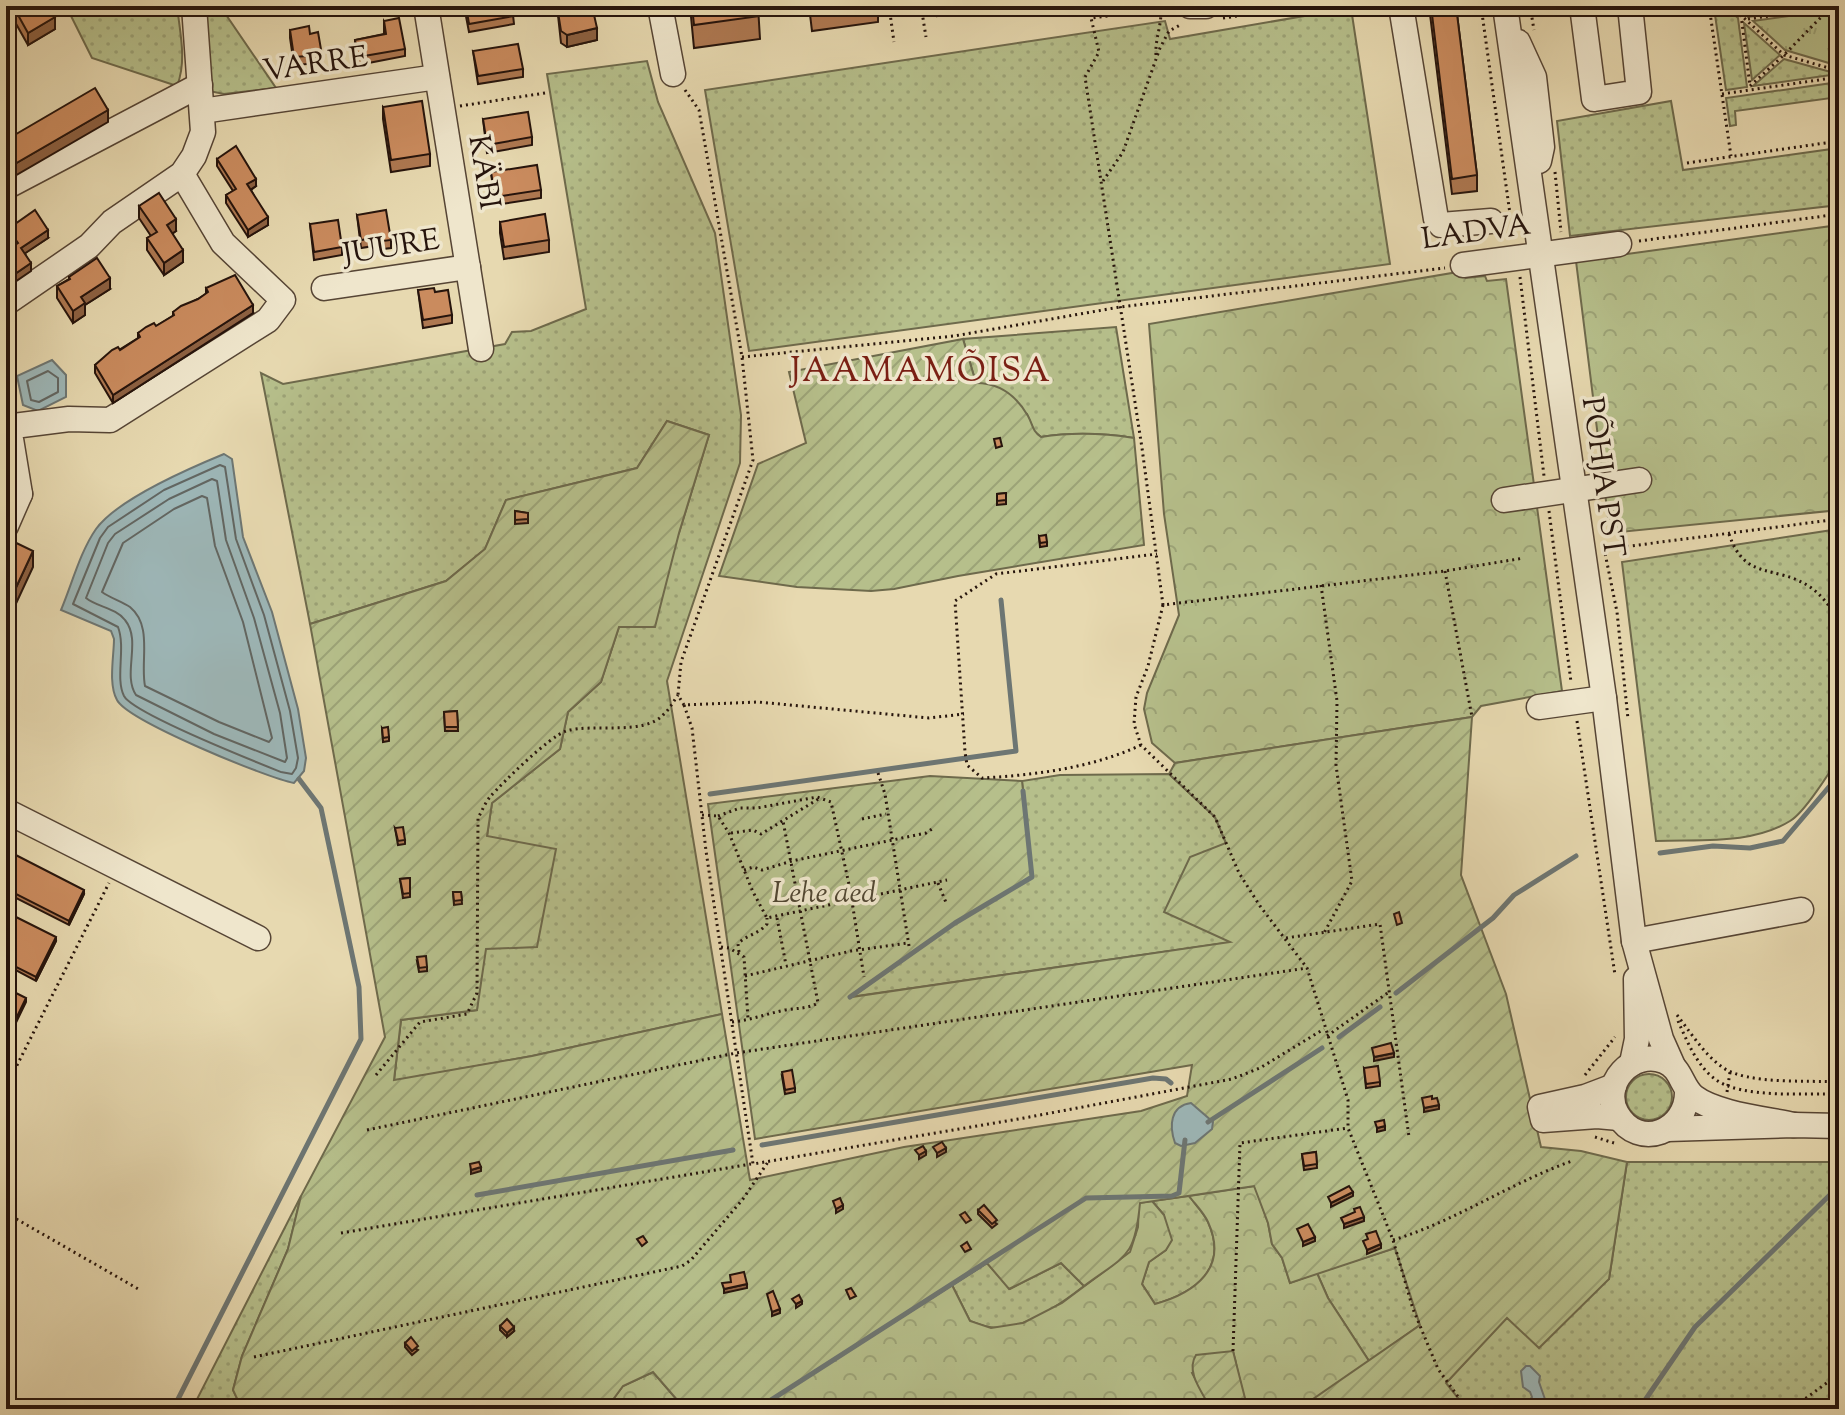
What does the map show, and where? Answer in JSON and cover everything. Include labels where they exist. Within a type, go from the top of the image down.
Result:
[{"type":"street","points":[[6,303],[89,246],[112,222],[182,174],[194,156],[203,132],[194,6]]},
{"type":"street","name":"KÄBI","points":[[426,6],[481,349]]},
{"type":"street","points":[[660,6],[673,74]]},
{"type":"street","points":[[1401,6],[1436,219],[1441,225],[1448,226],[1491,221]]},
{"type":"street","points":[[1582,6],[1594,99],[1639,92],[1630,6]]},
{"type":"street","points":[[1174,7],[1212,12]]},
{"type":"street","name":"PÕHJA PST","points":[[1506,13],[1533,195],[1529,256],[1574,490],[1636,949],[1637,1039],[1632,1063]]},
{"type":"street","name":"VARRE","points":[[202,111],[437,77]]},
{"type":"street","points":[[6,187],[200,85]]},
{"type":"street","points":[[6,526],[13,492],[8,448],[10,433],[6,427],[69,419],[110,420],[268,320],[283,300],[223,243],[182,174]]},
{"type":"street","name":"LADVA","points":[[1463,265],[1619,244]]},
{"type":"street","name":"JUURE","points":[[324,288],[468,267]]},
{"type":"street","points":[[1504,500],[1639,480]]},
{"type":"street","points":[[1539,707],[1603,694]]},
{"type":"street","points":[[6,811],[258,938]]},
{"type":"street","points":[[1636,949],[1801,910]]},
{"type":"street","name":"PÕHJA PST","points":[[1636,949],[1661,1039],[1673,1066]]},
{"type":"street","points":[[1794,1125],[1726,1098],[1696,1099],[1687,1091],[1680,1073],[1673,1066],[1653,1058],[1632,1063],[1620,1072],[1614,1086],[1614,1108],[1619,1118],[1627,1126],[1646,1133],[1667,1129],[1839,1126]]},
{"type":"street","points":[[1579,1108],[1614,1086]]},
{"type":"street","points":[[1667,1129],[1681,1117],[1687,1091]]},
{"type":"street","points":[[1579,1108],[1619,1118]]},
{"type":"path","points":[[889,6],[894,42]]},
{"type":"path","points":[[921,6],[926,37]]},
{"type":"path","points":[[1212,12],[1311,6]]},
{"type":"path","points":[[1481,6],[1529,256],[1547,494],[1616,982]]},
{"type":"path","points":[[1709,6],[1731,156]]},
{"type":"path","points":[[1731,6],[1784,55],[1839,71]]},
{"type":"path","points":[[1103,181],[1123,152],[1169,31],[1185,23],[1174,7],[1091,18],[1099,52],[1085,77],[1103,181],[1163,605],[1148,666],[1136,697],[1134,724],[1141,745],[1215,817],[1239,873],[1307,968],[1348,1100],[1348,1128],[1393,1240],[1413,1309],[1438,1369],[1467,1409]]},
{"type":"path","points":[[1750,88],[1834,7]]},
{"type":"path","points":[[1746,20],[1834,7]]},
{"type":"path","points":[[1834,7],[1839,42]]},
{"type":"path","points":[[1156,59],[1155,43],[1161,29],[1161,10]]},
{"type":"path","points":[[1741,15],[1750,88]]},
{"type":"path","points":[[376,1075],[420,1022],[467,1014],[477,993],[478,818],[489,799],[519,767],[562,732],[589,727],[620,728],[646,724],[662,718],[678,695],[681,662],[753,460],[742,357],[699,110],[673,74]]},
{"type":"path","points":[[1722,94],[1839,77]]},
{"type":"path","points":[[443,109],[545,93]]},
{"type":"path","points":[[1687,163],[1839,141]]},
{"type":"path","points":[[1619,244],[1839,214]]},
{"type":"path","name":"LADVA","points":[[742,357],[954,336],[1120,307],[1463,265]]},
{"type":"path","points":[[1615,548],[1839,519]]},
{"type":"path","points":[[1729,534],[1734,551],[1743,561],[1808,586],[1826,600],[1839,621]]},
{"type":"path","points":[[1141,745],[1121,754],[1034,775],[982,778],[967,765],[955,601],[996,574],[1158,554]]},
{"type":"path","points":[[1163,605],[1445,571],[1524,558]]},
{"type":"path","points":[[1445,571],[1472,717]]},
{"type":"path","points":[[1321,585],[1337,701],[1336,765],[1352,869],[1352,881],[1324,933]]},
{"type":"path","points":[[678,695],[692,728],[753,1164]]},
{"type":"path","points":[[684,705],[758,702],[929,718],[964,714]]},
{"type":"path","points":[[745,976],[859,950],[908,945],[885,794],[878,773]]},
{"type":"path","points":[[702,815],[718,816],[740,808],[820,798],[831,802],[864,977]]},
{"type":"path","points":[[729,833],[753,830],[761,834],[820,798]]},
{"type":"path","points":[[862,819],[886,814]]},
{"type":"path","points":[[718,816],[729,833],[767,918],[762,930],[740,940],[739,952]]},
{"type":"path","points":[[732,1022],[808,1008],[818,1003],[783,821]]},
{"type":"path","points":[[744,870],[753,867],[762,870],[926,833],[935,827]]},
{"type":"path","points":[[6,1087],[108,886],[113,864]]},
{"type":"path","points":[[767,918],[947,880]]},
{"type":"path","points":[[938,883],[947,905]]},
{"type":"path","points":[[777,918],[787,966]]},
{"type":"path","points":[[1286,938],[1380,924],[1409,1137]]},
{"type":"path","points":[[721,947],[739,952],[744,957],[748,1020]]},
{"type":"path","points":[[367,1130],[736,1053],[1307,968]]},
{"type":"path","points":[[1327,1036],[1389,992]]},
{"type":"path","points":[[1726,1098],[1687,1042],[1674,1013],[1708,1055],[1730,1072],[1747,1077],[1839,1082]]},
{"type":"path","points":[[341,1233],[1009,1121],[1232,1079],[1260,1068],[1324,1029]]},
{"type":"path","points":[[1619,1030],[1575,1088],[1588,1133],[1620,1145]]},
{"type":"path","points":[[1726,1098],[1730,1072]]},
{"type":"path","points":[[1726,1098],[1748,1091],[1839,1094]]},
{"type":"path","points":[[1233,1351],[1240,1143],[1348,1128]]},
{"type":"path","points":[[1393,1240],[1440,1224],[1508,1187],[1572,1161]]},
{"type":"path","points":[[254,1357],[682,1266],[691,1260],[743,1199],[768,1162]]},
{"type":"path","points":[[6,1213],[140,1290]]},
{"type":"path","points":[[1791,1409],[1839,1374]]},
{"type":"green space","points":[[66,6],[177,6],[182,57],[177,86],[92,58]]},
{"type":"green space","points":[[204,6],[220,6],[276,88],[224,94],[209,91]]},
{"type":"green space","points":[[1725,6],[1738,18],[1747,87],[1726,90],[1714,8]]},
{"type":"green space","points":[[1736,6],[1826,6],[1748,17]]},
{"type":"green space","points":[[1351,8],[1390,264],[749,351],[705,90],[1165,21],[1170,39]]},
{"type":"green space","points":[[1833,10],[1839,66],[1785,50],[1753,21]]},
{"type":"green space","points":[[1744,23],[1780,55],[1752,80]]},
{"type":"green space","points":[[1784,59],[1838,74],[1753,86]]},
{"type":"green space","points":[[647,61],[658,102],[715,233],[741,415],[740,463],[667,681],[722,1014],[532,1056],[394,1081],[401,1020],[477,1010],[487,836],[492,803],[560,749],[568,712],[601,682],[619,627],[679,533],[709,435],[667,421],[637,468],[506,500],[485,549],[446,581],[310,624],[261,373],[283,384],[505,344],[512,332],[531,331],[586,309],[547,74]]},
{"type":"green space","points":[[1839,82],[1839,97],[1735,111],[1736,125],[1730,126],[1726,98]]},
{"type":"green space","points":[[1671,101],[1683,170],[1839,148],[1839,205],[1570,236],[1557,121]]},
{"type":"green space","points":[[1839,225],[1839,510],[1610,533],[1576,261]]},
{"type":"green space","points":[[1464,271],[1466,278],[1485,276],[1487,281],[1506,279],[1562,691],[1481,706],[1472,717],[1175,763],[1152,743],[1144,709],[1147,693],[1179,615],[1164,514],[1149,324]]},
{"type":"green space","points":[[1116,327],[1134,438],[1088,434],[1041,437],[1034,431],[1027,414],[976,383],[963,339]]},
{"type":"green space","points":[[963,339],[976,383],[992,385],[1012,396],[1041,437],[1088,434],[1134,438],[1144,545],[871,591],[797,587],[719,576],[758,464],[806,443],[789,372]]},
{"type":"green space","name":"Lehe aed","points":[[667,421],[709,435],[655,627],[619,627],[601,682],[568,712],[560,749],[492,803],[487,836],[556,849],[537,947],[486,949],[477,1010],[401,1020],[394,1080],[532,1056],[722,1014],[750,1180],[904,1147],[1141,1111],[1187,1096],[1192,1065],[755,1139],[708,804],[930,776],[1022,781],[1032,877],[955,923],[852,997],[1230,942],[1164,912],[1190,857],[1226,843],[1215,817],[1169,774],[1175,763],[1472,717],[1461,875],[1506,994],[1541,1147],[1581,1151],[1627,1162],[1609,1279],[1539,1348],[1507,1318],[1446,1383],[1461,1402],[1453,1409],[1304,1409],[1303,1406],[1420,1325],[1395,1248],[1290,1283],[1282,1258],[1272,1244],[1268,1223],[1254,1186],[1140,1203],[1135,1235],[1126,1254],[1084,1286],[1061,1263],[1009,1289],[987,1263],[757,1409],[685,1409],[653,1372],[623,1386],[606,1409],[242,1409],[233,1390],[242,1356],[288,1249],[301,1196],[385,1037],[310,624],[446,581],[485,549],[506,500],[637,468]]},
{"type":"green space","points":[[1839,529],[1839,756],[1835,763],[1796,817],[1775,829],[1725,839],[1656,841],[1622,562]]},
{"type":"green space","points":[[1169,774],[1215,817],[1226,843],[1232,942],[850,997],[955,923],[1032,877],[1022,781],[1060,775]]},
{"type":"green space","points":[[1649,1074],[1665,1081],[1672,1097],[1665,1113],[1649,1120],[1633,1113],[1626,1097],[1633,1081]]},
{"type":"green space","points":[[1627,1162],[1839,1162],[1839,1409],[1453,1409],[1460,1401],[1446,1383],[1507,1317],[1609,1279]]},
{"type":"green space","points":[[1255,1186],[1272,1244],[1282,1258],[1290,1283],[1317,1273],[1328,1298],[1369,1361],[1304,1406],[1304,1409],[1213,1409],[1245,1402],[1233,1351],[1192,1373],[1211,1409],[757,1409],[952,1285],[970,1321],[991,1328],[1023,1323],[1062,1303],[1130,1252],[1138,1227],[1139,1203],[1152,1201],[1164,1215],[1172,1240],[1166,1250],[1149,1262],[1142,1284],[1155,1304],[1170,1299],[1195,1285],[1204,1276],[1214,1253],[1208,1222],[1189,1196]]},
{"type":"green space","points":[[301,1196],[288,1249],[242,1356],[233,1390],[242,1409],[192,1409]]},
{"type":"green space","points":[[1189,1196],[1206,1219],[1213,1238],[1211,1265],[1195,1285],[1155,1304],[1142,1284],[1149,1262],[1166,1250],[1164,1215],[1152,1201]]},
{"type":"green space","points":[[1395,1248],[1420,1325],[1369,1361],[1328,1298],[1317,1273]]},
{"type":"green space","points":[[987,1263],[1010,1289],[1061,1263],[1084,1286],[1026,1321],[1001,1328],[987,1327],[970,1321],[952,1285]]},
{"type":"green space","points":[[1233,1351],[1246,1402],[1211,1409],[1196,1382],[1193,1362],[1196,1355]]},
{"type":"green space","points":[[653,1372],[685,1409],[606,1409],[623,1386]]},
{"type":"water","points":[[52,360],[66,375],[66,397],[38,411],[23,405],[17,376]]},
{"type":"water","points":[[224,454],[232,459],[243,537],[272,612],[298,709],[306,758],[304,771],[294,783],[200,748],[127,709],[114,693],[114,639],[111,631],[61,610],[85,548],[106,518],[155,486]]},
{"type":"water","points":[[1191,1103],[1213,1122],[1212,1129],[1195,1143],[1181,1146],[1175,1143],[1173,1137],[1173,1118],[1179,1108]]},
{"type":"water","points":[[1526,1366],[1540,1376],[1547,1405],[1544,1409],[1523,1409],[1532,1397],[1523,1387],[1521,1371]]},
{"type":"building","points":[[13,6],[49,6],[55,17],[28,33]]},
{"type":"building","points":[[466,6],[512,6],[514,16],[469,24]]},
{"type":"building","points":[[557,6],[592,6],[597,28],[567,35],[561,31]]},
{"type":"building","points":[[692,6],[758,6],[760,16],[694,25]]},
{"type":"building","points":[[1431,6],[1456,6],[1477,175],[1452,179]]},
{"type":"building","points":[[399,18],[405,49],[358,57],[355,40],[386,34],[384,21]]},
{"type":"building","points":[[309,26],[310,34],[318,32],[322,55],[294,57],[290,30]]},
{"type":"building","points":[[518,44],[523,69],[478,76],[473,51]]},
{"type":"building","points":[[95,88],[108,110],[6,169],[6,140]]},
{"type":"building","points":[[422,101],[430,154],[391,160],[383,107]]},
{"type":"building","points":[[528,112],[532,137],[487,145],[483,119]]},
{"type":"building","points":[[236,146],[256,179],[247,184],[268,217],[248,230],[226,195],[236,189],[217,159]]},
{"type":"building","points":[[537,165],[541,190],[495,197],[491,172]]},
{"type":"building","points":[[159,193],[176,219],[167,225],[183,250],[164,263],[147,238],[157,232],[139,206]]},
{"type":"building","points":[[35,210],[48,230],[21,248],[31,263],[6,280],[6,251],[18,243],[8,229]]},
{"type":"building","points":[[386,210],[391,240],[361,240],[357,215]]},
{"type":"building","points":[[545,214],[549,240],[504,247],[500,222]]},
{"type":"building","points":[[338,220],[342,247],[314,252],[310,224]]},
{"type":"building","points":[[97,258],[110,278],[81,297],[85,303],[73,311],[57,286]]},
{"type":"building","points":[[235,275],[253,305],[113,395],[95,365],[112,350],[118,347],[120,350],[140,337],[138,333],[146,327],[154,323],[156,326],[174,315],[173,312],[181,306],[198,299],[208,292],[206,288]]},
{"type":"building","points":[[434,288],[435,292],[448,290],[452,315],[423,320],[418,290]]},
{"type":"building","points":[[1000,438],[1002,446],[996,448],[994,439]]},
{"type":"building","points":[[1006,493],[1006,500],[997,501],[997,494]]},
{"type":"building","points":[[515,511],[528,513],[528,519],[515,520]]},
{"type":"building","points":[[1046,535],[1047,542],[1040,543],[1039,536]]},
{"type":"building","points":[[6,538],[33,551],[6,609]]},
{"type":"building","points":[[457,711],[458,727],[445,727],[444,712]]},
{"type":"building","points":[[388,727],[389,737],[383,738],[382,728]]},
{"type":"building","points":[[403,827],[405,840],[398,841],[395,828]]},
{"type":"building","points":[[6,850],[84,890],[69,921],[6,889]]},
{"type":"building","points":[[410,878],[410,893],[403,894],[400,879]]},
{"type":"building","points":[[453,892],[461,892],[462,900],[454,901]]},
{"type":"building","points":[[6,912],[56,937],[36,977],[6,962]]},
{"type":"building","points":[[1399,912],[1402,923],[1397,925],[1394,914]]},
{"type":"building","points":[[426,956],[427,967],[419,968],[417,957]]},
{"type":"building","points":[[6,988],[26,998],[10,1031],[6,1029]]},
{"type":"building","points":[[1391,1043],[1394,1053],[1374,1057],[1372,1048]]},
{"type":"building","points":[[1378,1066],[1380,1082],[1366,1084],[1364,1068]]},
{"type":"building","points":[[792,1070],[795,1088],[785,1090],[782,1072]]},
{"type":"building","points":[[1432,1096],[1432,1099],[1437,1098],[1439,1105],[1424,1108],[1422,1098]]},
{"type":"building","points":[[1384,1120],[1385,1126],[1377,1128],[1375,1122]]},
{"type":"building","points":[[942,1142],[946,1148],[937,1153],[933,1147]]},
{"type":"building","points":[[923,1146],[926,1151],[919,1155],[915,1150]]},
{"type":"building","points":[[1316,1152],[1317,1164],[1304,1166],[1302,1154]]},
{"type":"building","points":[[479,1162],[481,1167],[471,1170],[470,1164]]},
{"type":"building","points":[[1349,1186],[1353,1192],[1331,1203],[1328,1197]]},
{"type":"building","points":[[840,1198],[843,1205],[836,1209],[833,1201]]},
{"type":"building","points":[[984,1205],[997,1220],[992,1224],[978,1210]]},
{"type":"building","points":[[1360,1207],[1364,1217],[1344,1224],[1341,1218]]},
{"type":"building","points":[[965,1212],[971,1220],[966,1223],[960,1215]]},
{"type":"building","points":[[1308,1224],[1315,1237],[1303,1242],[1297,1229]]},
{"type":"building","points":[[1376,1231],[1381,1244],[1367,1250],[1363,1241],[1368,1239],[1366,1234]]},
{"type":"building","points":[[643,1236],[647,1242],[642,1246],[637,1239]]},
{"type":"building","points":[[967,1242],[971,1249],[965,1252],[961,1246]]},
{"type":"building","points":[[744,1272],[747,1284],[724,1289],[722,1283],[731,1282],[730,1275]]},
{"type":"building","points":[[851,1288],[856,1296],[850,1299],[846,1290]]},
{"type":"building","points":[[773,1291],[780,1309],[772,1312],[767,1294]]},
{"type":"building","points":[[799,1295],[802,1301],[796,1304],[792,1299]]},
{"type":"building","points":[[507,1319],[514,1327],[507,1333],[500,1326]]},
{"type":"building","points":[[411,1337],[418,1346],[412,1351],[405,1343]]},
{"type":"waterway","points":[[710,794],[1016,751],[1001,600]]},
{"type":"waterway","points":[[1660,853],[1713,846],[1750,848],[1783,841],[1834,781],[1839,768]]},
{"type":"waterway","points":[[173,1409],[361,1039],[359,987],[321,808],[299,779]]},
{"type":"waterway","points":[[850,997],[955,923],[1032,877],[1023,791]]},
{"type":"waterway","points":[[1396,993],[1493,918],[1514,895],[1576,856]]},
{"type":"waterway","points":[[1339,1037],[1380,1007]]},
{"type":"waterway","points":[[1208,1122],[1322,1048]]},
{"type":"waterway","points":[[762,1145],[1153,1078],[1166,1079],[1171,1083]]},
{"type":"waterway","points":[[757,1409],[1086,1198],[1172,1196],[1179,1193],[1185,1140]]},
{"type":"waterway","points":[[477,1195],[733,1150]]},
{"type":"waterway","points":[[1639,1409],[1695,1327],[1839,1186]]},
{"type":"district","name":"JAAMAMÕISA","points":[[921,369]]}]
